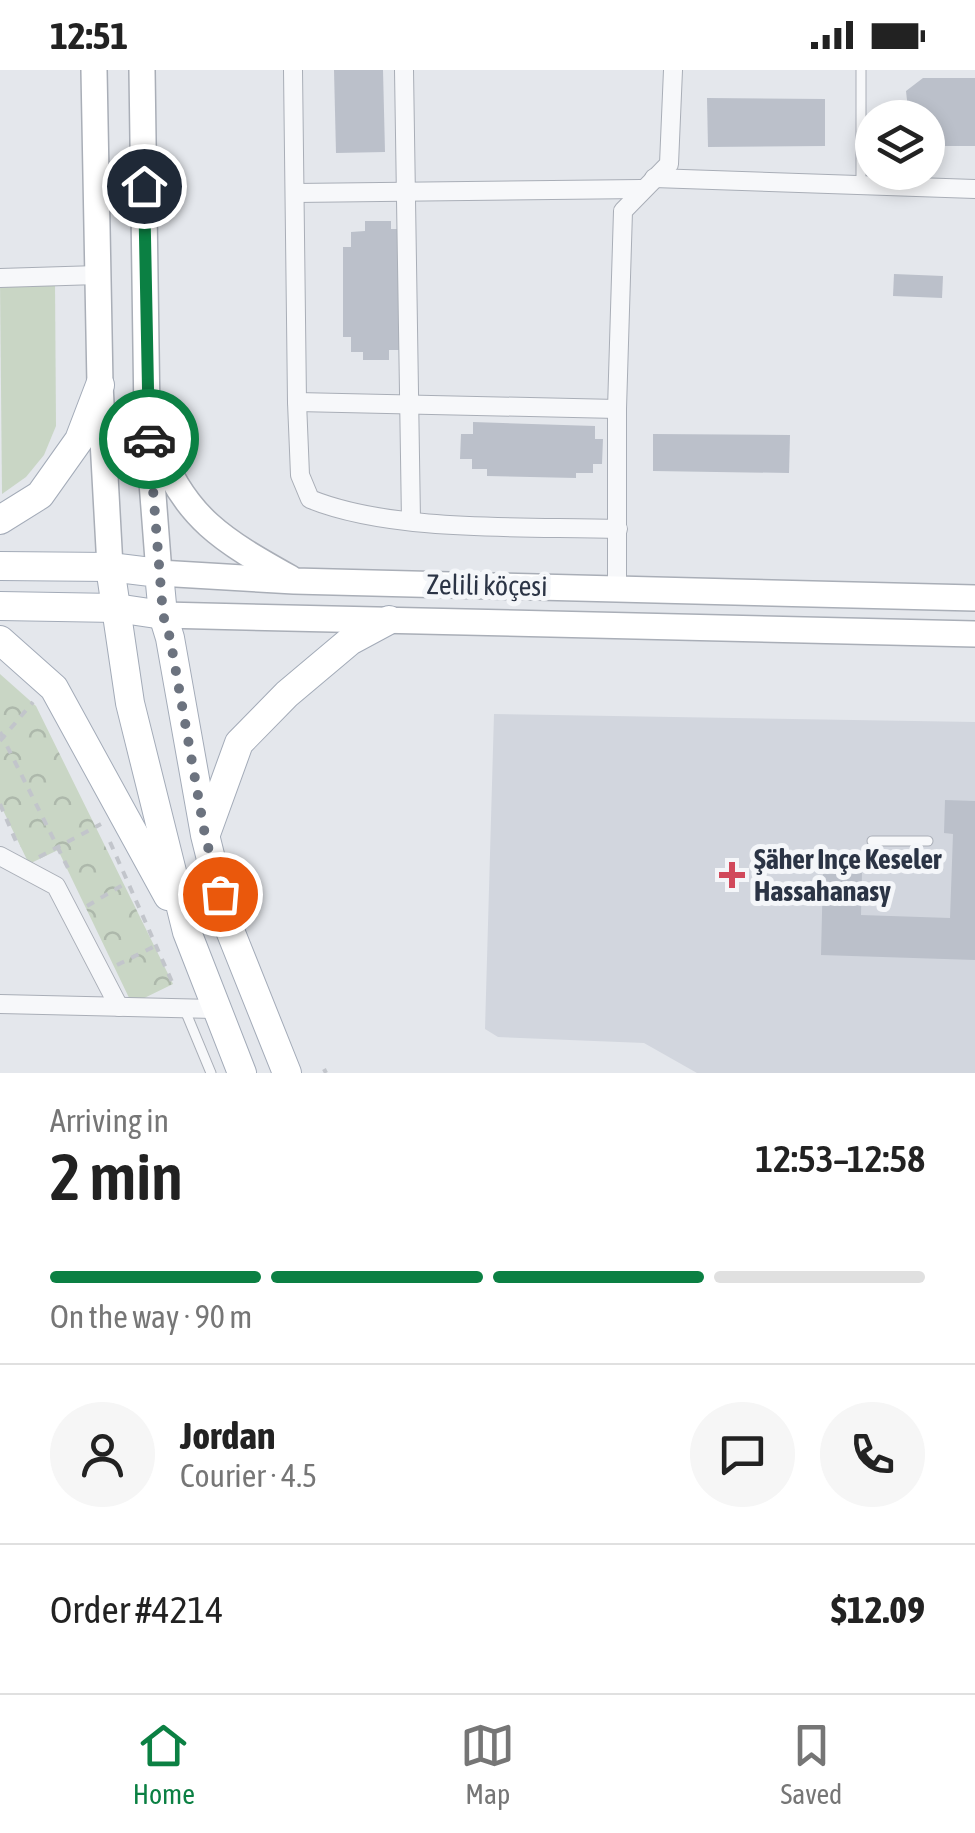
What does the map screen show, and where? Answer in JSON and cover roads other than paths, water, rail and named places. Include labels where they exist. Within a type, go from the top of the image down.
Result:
[{"type":"main road","points":[[94,70],[100,385],[110,566],[130,704],[187,932],[242,1073]]},
{"type":"main road","points":[[142,70],[147,417],[163,615],[205,835],[227,924],[286,1073]]},
{"type":"main road","points":[[0,520],[40,494],[80,440],[100,385]]},
{"type":"main road","points":[[147,417],[168,475],[196,517],[294,581]]},
{"type":"main road","name":"Zelili köçesi","points":[[0,566],[110,566],[294,581],[975,598]]},
{"type":"main road","name":"Zelili köçesi","points":[[0,606],[116,608],[163,615],[975,634]]},
{"type":"main road","points":[[205,835],[239,743],[287,694],[350,641],[389,620]]},
{"type":"main road","points":[[0,640],[54,688],[187,932]]},
{"type":"street","points":[[293,70],[297,402],[300,475],[310,499],[350,512],[411,521],[618,529]]},
{"type":"street","points":[[404,70],[411,521]]},
{"type":"street","points":[[617,588],[623,211],[670,164],[672,70]]},
{"type":"street","points":[[295,193],[647,184],[855,185]]},
{"type":"street","points":[[945,188],[975,189]]},
{"type":"street","points":[[0,278],[98,275]]},
{"type":"street","points":[[297,402],[617,409]]},
{"type":"street","points":[[0,856],[56,886],[127,1007]]},
{"type":"street","points":[[0,1004],[214,1009]]},
{"type":"lane","points":[[862,70],[862,100]]},
{"type":"lane","points":[[872,841],[928,841]]},
{"type":"lane","points":[[184,1008],[211,1073]]},
{"type":"place","name":"Şäher Inçe Keseler Hassahanasy","points":[[732,875]]}]
